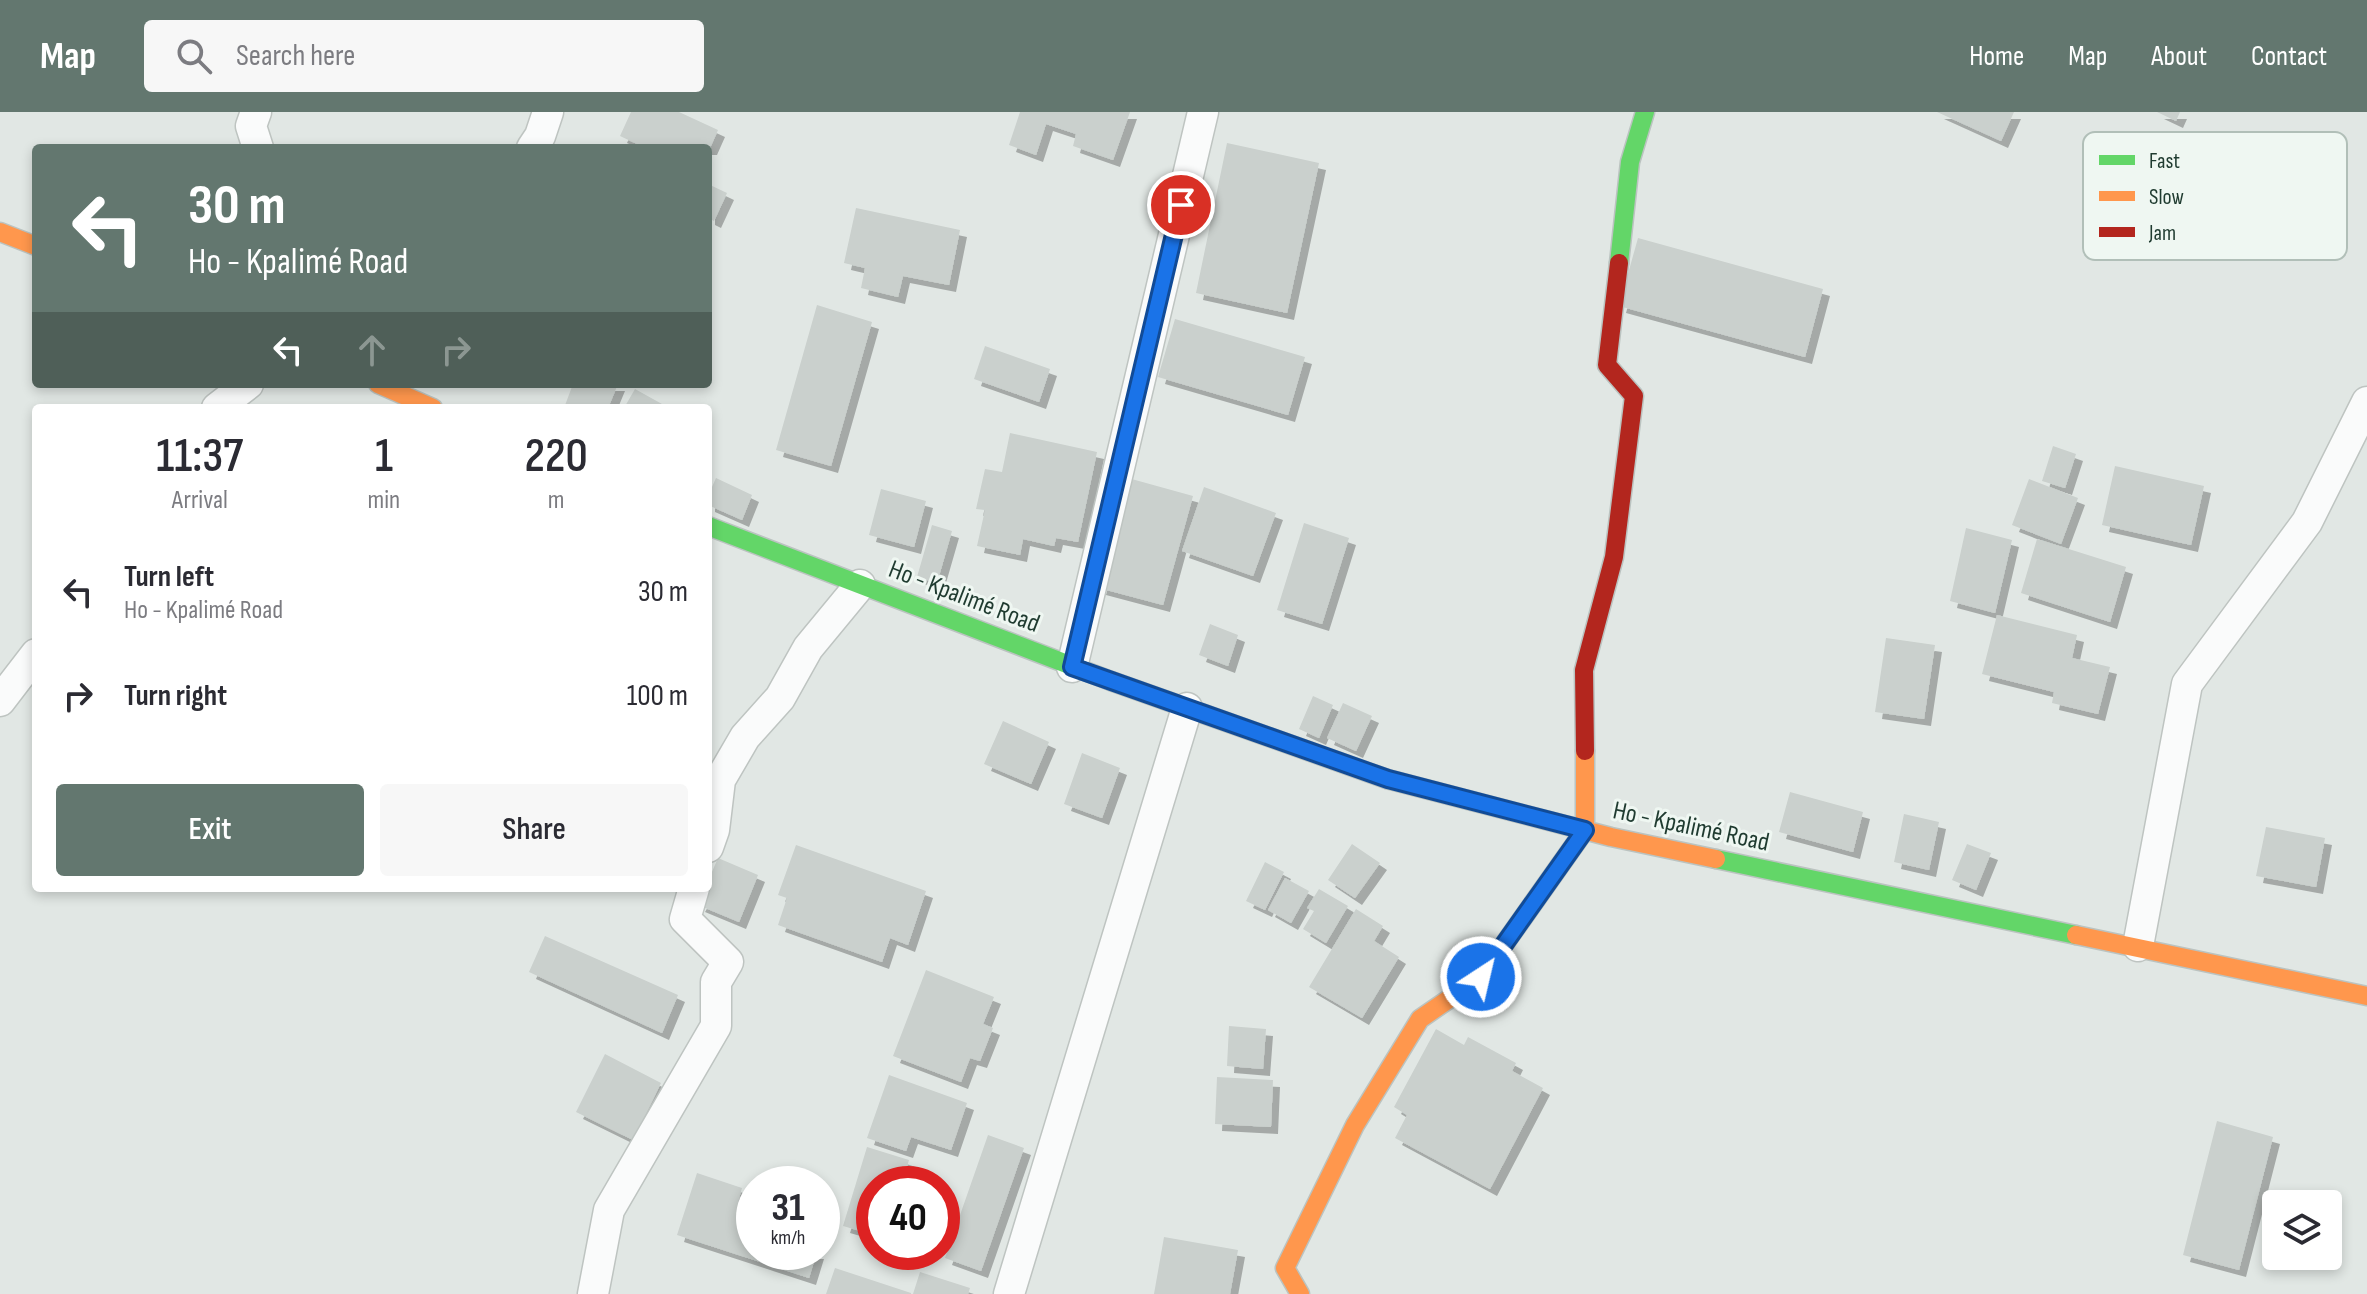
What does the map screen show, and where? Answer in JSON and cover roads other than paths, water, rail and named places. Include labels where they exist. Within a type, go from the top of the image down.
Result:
[{"type":"main road","points":[[1300,1294],[1285,1268],[1355,1125],[1420,1019],[1481,977],[1585,830],[1584,670],[1614,557],[1634,396],[1607,365],[1630,162],[1645,112]]},
{"type":"main road","points":[[0,232],[32,244]]},
{"type":"main road","points":[[388,388],[426,404]]},
{"type":"main road","name":"Ho - Kpalimé Road","points":[[712,528],[1072,667],[1388,779],[1585,830],[2367,996]]},
{"type":"street","points":[[256,112],[251,126],[257,144]]},
{"type":"street","points":[[535,144],[548,112]]},
{"type":"street","points":[[1072,667],[1203,112]]},
{"type":"street","points":[[222,404],[243,388]]},
{"type":"street","points":[[2138,946],[2187,684],[2307,522],[2367,402]]},
{"type":"street","points":[[712,836],[720,780],[745,737],[780,698],[808,648],[860,585]]},
{"type":"street","points":[[0,701],[32,659]]},
{"type":"street","points":[[1009,1294],[1187,708]]},
{"type":"street","points":[[593,1294],[609,1210],[716,1026],[716,982],[728,962],[685,919],[693,892]]}]
